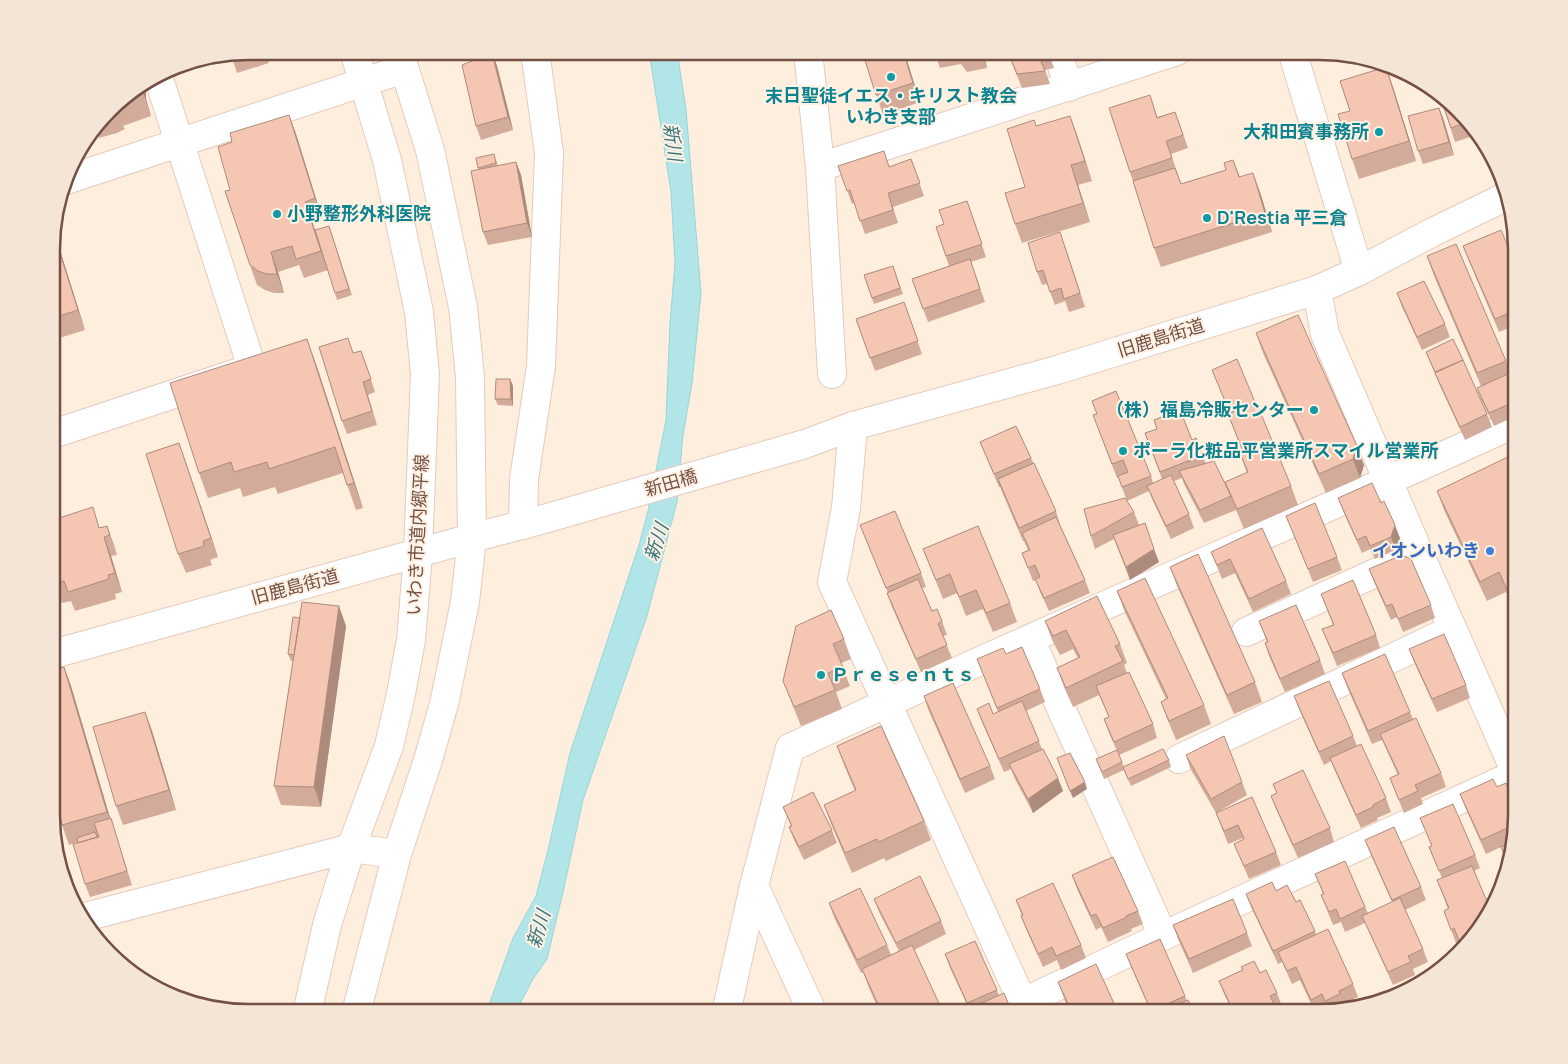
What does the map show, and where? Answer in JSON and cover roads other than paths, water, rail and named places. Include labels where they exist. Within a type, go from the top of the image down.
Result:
[{"type":"street","name":"いわき市道内郷平線","points":[[309,1004],[327,926],[351,848],[390,746],[411,640],[418,553],[425,374],[420,312],[386,160],[357,60]]},
{"type":"street","points":[[74,177],[364,83],[401,60],[430,150],[463,307],[470,377],[472,538],[464,602],[444,704],[397,854],[358,1004]]},
{"type":"street","points":[[530,523],[524,479],[541,366],[549,153],[536,60]]},
{"type":"street","points":[[809,60],[820,167],[832,374]]},
{"type":"street","points":[[1060,60],[1069,87]]},
{"type":"street","points":[[820,167],[1150,60]]},
{"type":"street","points":[[1295,60],[1359,271]]},
{"type":"street","points":[[60,432],[252,368],[160,82]]},
{"type":"street","name":"旧鹿島街道","points":[[805,444],[852,426],[1057,370],[1317,290],[1359,271],[1501,198]]},
{"type":"street","points":[[1317,290],[1325,334],[1508,755]]},
{"type":"street","points":[[852,426],[846,508],[832,582],[1023,1004]]},
{"type":"street","points":[[728,1004],[754,886],[790,748],[886,702],[1388,482],[1508,427]]},
{"type":"street","name":"新田橋","points":[[530,523],[805,444]]},
{"type":"street","name":"旧鹿島街道","points":[[60,652],[530,523]]},
{"type":"street","points":[[1246,632],[1419,553]]},
{"type":"street","points":[[1179,759],[1453,629]]},
{"type":"street","points":[[1030,639],[1164,936]]},
{"type":"street","points":[[1033,1004],[1164,936],[1508,777]]},
{"type":"street","points":[[89,916],[351,848],[397,854]]},
{"type":"street","points":[[754,886],[809,1004]]},
{"type":"water","name":"新川","points":[[650,60],[678,60],[686,109],[701,293],[692,383],[683,435],[677,502],[647,616],[583,800],[547,959],[533,979],[520,1004],[489,1004],[513,938],[536,896],[570,753],[639,545],[648,511],[666,420],[670,323],[675,263],[671,192]]},
{"type":"place","name":"末日聖徒イエス・キリスト教会 いわき支部","points":[[891,77]]},
{"type":"place","name":"大和田賓事務所","points":[[1379,132]]},
{"type":"place","name":"小野整形外科医院","points":[[277,214]]},
{"type":"place","name":"D'Restia 平三倉","points":[[1207,218]]},
{"type":"place","name":"（株）福島冷販センター","points":[[1314,410]]},
{"type":"place","name":"ポーラ化粧品平営業所スマイル営業所","points":[[1123,451]]},
{"type":"place","name":"イオンいわき","points":[[1490,551]]},
{"type":"place","name":"Ｐｒｅｓｅｎｔｓ","points":[[821,675]]}]
